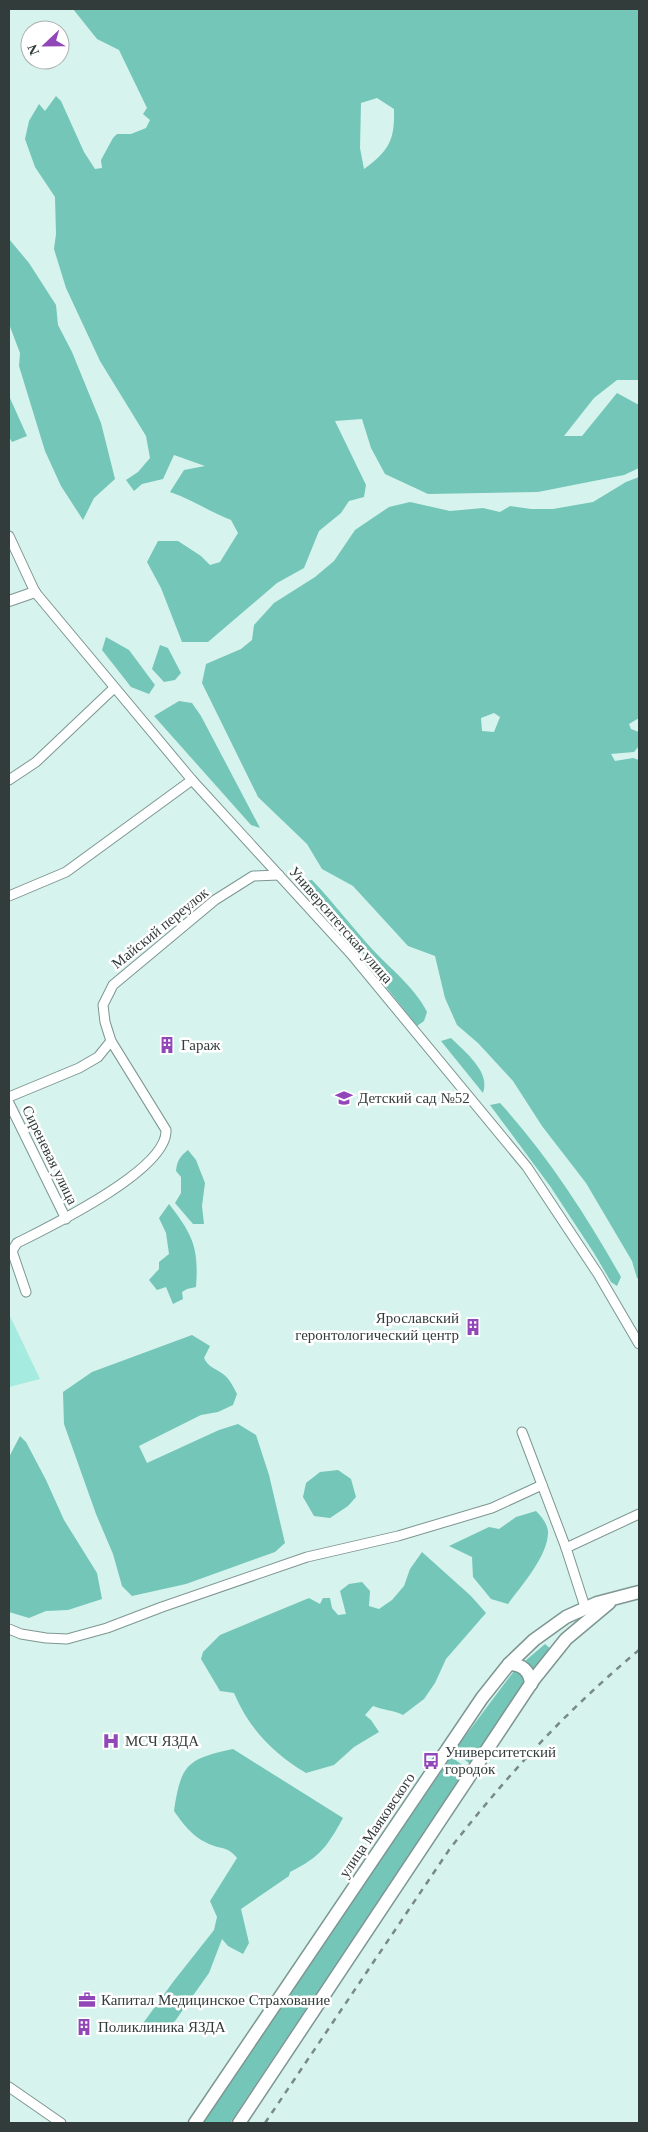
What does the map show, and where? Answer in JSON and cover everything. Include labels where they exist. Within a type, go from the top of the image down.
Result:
[{"type":"main road","name":"улица Маяковского","points":[[195,2123],[482,1698],[509,1664],[534,1640],[566,1617],[597,1602],[613,1600],[639,1592]]},
{"type":"main road","points":[[239,2123],[550,1657],[566,1639],[613,1600]]},
{"type":"main road","points":[[509,1664],[517,1664],[527,1671],[531,1684]]},
{"type":"street","name":"Университетская улица","points":[[9,536],[35,592],[192,780],[351,954],[527,1167],[598,1274],[639,1344]]},
{"type":"street","points":[[9,602],[35,592]]},
{"type":"street","points":[[9,780],[36,762],[114,688]]},
{"type":"street","points":[[9,896],[66,872],[192,780]]},
{"type":"street","name":"Майский переулок","points":[[66,1218],[97,1201],[132,1177],[155,1154],[166,1135],[166,1130],[111,1041],[104,1022],[103,1006],[113,985],[215,900],[253,876],[279,875]]},
{"type":"street","points":[[9,1097],[79,1068],[98,1057],[111,1041]]},
{"type":"street","name":"Сиреневая улица","points":[[9,1103],[66,1218]]},
{"type":"street","points":[[26,1292],[14,1260],[12,1251],[14,1247],[17,1243],[66,1218]]},
{"type":"street","points":[[522,1432],[566,1548],[585,1607]]},
{"type":"street","points":[[9,1629],[37,1637],[67,1639],[107,1628],[307,1557],[398,1536],[492,1508],[542,1485]]},
{"type":"street","points":[[566,1548],[639,1514]]},
{"type":"street","points":[[9,2087],[61,2123]]},
{"type":"green space","points":[[73,9],[639,9],[639,380],[617,380],[594,398],[564,436],[582,436],[617,393],[639,405],[639,468],[624,475],[538,492],[428,494],[385,474],[371,448],[362,419],[335,421],[366,485],[364,497],[349,501],[341,513],[319,531],[304,568],[277,583],[208,642],[182,642],[161,588],[147,562],[158,541],[178,541],[201,556],[210,565],[220,562],[238,533],[231,520],[170,492],[184,470],[205,466],[174,455],[163,479],[142,484],[134,491],[126,480],[138,472],[150,458],[146,436],[100,361],[66,288],[54,249],[56,234],[55,197],[35,167],[25,139],[29,121],[39,104],[45,111],[56,96],[61,101],[84,152],[95,169],[102,168],[101,160],[117,134],[131,134],[146,128],[150,120],[143,114],[147,108],[119,50],[97,39]],"holes":[[[377,98],[394,109],[392,137],[389,144],[373,163],[364,169],[360,148],[361,103]]]},
{"type":"green space","points":[[9,239],[29,263],[56,305],[58,325],[72,352],[101,423],[115,479],[94,498],[83,520],[61,486],[45,451],[19,366],[20,353],[9,324]]},
{"type":"green space","points":[[9,396],[27,436],[12,442],[9,437]]},
{"type":"green space","points":[[639,477],[639,718],[629,724],[631,729],[639,732],[639,746],[634,752],[611,754],[615,761],[633,758],[639,760],[639,1279],[637,1278],[632,1261],[586,1183],[542,1126],[513,1081],[478,1043],[457,1025],[445,998],[435,956],[408,946],[353,886],[322,869],[307,844],[258,797],[202,683],[206,664],[241,649],[252,640],[254,625],[274,603],[315,577],[334,561],[355,530],[389,507],[410,502],[450,511],[483,508],[500,512],[510,506],[531,509],[553,509],[593,502],[626,482]],"holes":[[[494,713],[500,717],[494,732],[482,731],[481,718]]]},
{"type":"green space","points":[[106,637],[129,650],[155,685],[149,694],[131,687],[102,650]]},
{"type":"green space","points":[[160,645],[168,648],[181,673],[175,680],[164,682],[152,669]]},
{"type":"green space","points":[[179,701],[192,703],[201,716],[260,828],[251,825],[154,716]]},
{"type":"green space","points":[[312,880],[372,949],[416,995],[427,1012],[424,1021],[417,1026],[367,963],[364,954],[337,932],[329,922],[303,881]]},
{"type":"green space","points":[[451,1038],[480,1070],[484,1085],[483,1093],[441,1041]]},
{"type":"green space","points":[[500,1103],[550,1165],[580,1209],[621,1277],[617,1286],[611,1282],[550,1186],[490,1105]]},
{"type":"green space","points":[[188,1150],[196,1160],[205,1183],[202,1206],[204,1224],[193,1224],[175,1203],[181,1193],[181,1177],[176,1171],[177,1164],[179,1159]]},
{"type":"green space","points":[[169,1204],[193,1242],[197,1274],[196,1287],[182,1292],[183,1299],[173,1304],[166,1287],[157,1290],[149,1280],[159,1269],[159,1262],[169,1254],[166,1233],[159,1218]]},
{"type":"green space","points":[[9,1314],[40,1379],[9,1387]]},
{"type":"green space","points":[[192,1335],[210,1346],[204,1358],[231,1382],[237,1394],[233,1405],[218,1412],[201,1415],[139,1446],[147,1463],[219,1430],[238,1424],[256,1435],[269,1475],[285,1543],[275,1552],[186,1584],[132,1596],[122,1586],[113,1554],[96,1514],[64,1424],[63,1392],[92,1372]]},
{"type":"green space","points":[[20,1436],[26,1442],[46,1480],[64,1520],[97,1573],[102,1599],[68,1610],[46,1611],[29,1618],[9,1612],[9,1457]]},
{"type":"green space","points":[[338,1470],[351,1479],[356,1497],[348,1506],[330,1518],[314,1516],[303,1497],[306,1483],[320,1472]]},
{"type":"green space","points":[[536,1511],[545,1522],[548,1531],[544,1550],[539,1560],[508,1604],[491,1599],[473,1577],[472,1557],[449,1546],[489,1527],[499,1529],[516,1517]]},
{"type":"green space","points":[[422,1552],[471,1596],[486,1613],[446,1659],[435,1683],[424,1699],[403,1715],[373,1706],[365,1715],[379,1732],[354,1747],[334,1765],[306,1773],[283,1757],[263,1739],[247,1718],[234,1693],[220,1691],[201,1659],[203,1652],[220,1635],[309,1598],[320,1604],[323,1598],[330,1598],[332,1608],[338,1615],[346,1614],[340,1591],[349,1584],[362,1582],[370,1591],[369,1606],[379,1609],[392,1600],[404,1586],[410,1569]]},
{"type":"green space","points":[[545,1644],[551,1649],[534,1669],[525,1661]]},
{"type":"green space","points":[[514,1671],[519,1673],[525,1681],[470,1764],[454,1751]]},
{"type":"green space","points":[[233,1749],[343,1818],[332,1837],[316,1856],[290,1872],[289,1876],[241,1909],[249,1943],[243,1954],[228,1946],[222,1939],[209,1973],[175,2021],[157,2034],[141,2026],[214,1930],[217,1917],[210,1901],[237,1858],[227,1849],[212,1845],[192,1833],[174,1811],[180,1782],[189,1766],[196,1760]]},
{"type":"green space","points":[[451,1757],[467,1768],[230,2123],[201,2123]]},
{"type":"railway","points":[[265,2123],[449,1850],[471,1822],[516,1769],[562,1720],[639,1650]]},
{"type":"place","name":"Гараж","points":[[167,1045]]},
{"type":"place","name":"Детский сад №52","points":[[344,1098]]},
{"type":"place","name":"Ярославский геронтологический центр","points":[[473,1327]]},
{"type":"place","name":"МСЧ ЯЗДА","points":[[111,1741]]},
{"type":"place","name":"Университетский городок","points":[[431,1761]]},
{"type":"place","name":"Капитал Медицинское Страхование","points":[[87,2000]]},
{"type":"place","name":"Поликлиника ЯЗДА","points":[[84,2027]]}]
